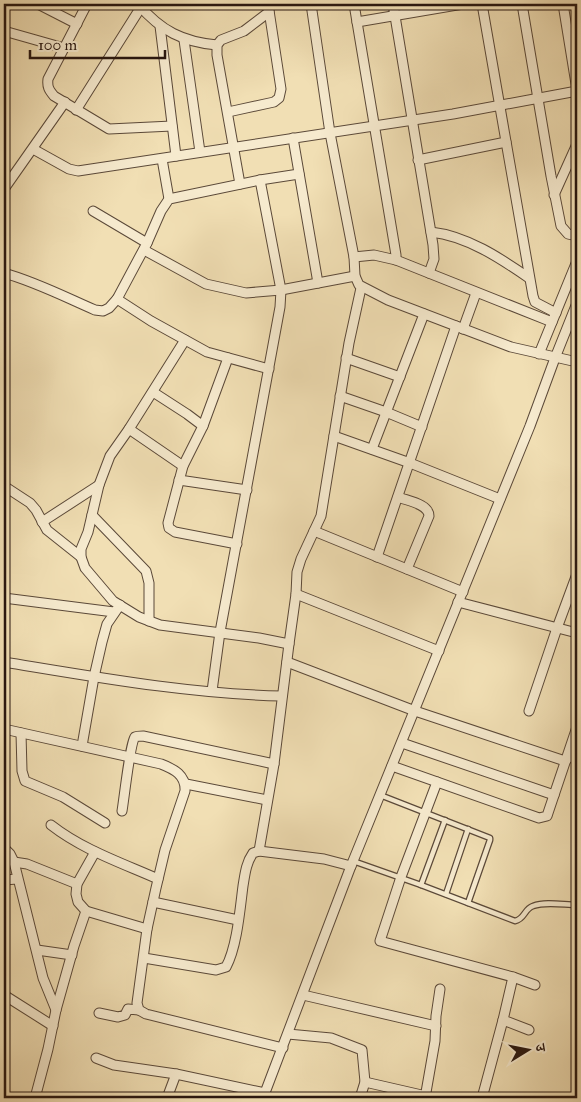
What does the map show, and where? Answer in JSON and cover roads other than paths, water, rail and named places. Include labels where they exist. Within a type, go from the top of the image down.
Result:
[{"type":"street","points":[[38,4],[77,24]]},
{"type":"street","points":[[87,4],[48,79],[49,90],[54,96],[109,129],[172,126]]},
{"type":"street","points":[[259,851],[274,764],[296,594],[297,572],[323,508],[346,358],[361,288],[355,276],[354,257],[330,133],[311,4]]},
{"type":"street","points":[[354,4],[396,260]]},
{"type":"street","points":[[393,4],[431,232],[434,258],[429,274]]},
{"type":"street","points":[[357,22],[463,4]]},
{"type":"street","points":[[482,4],[529,278],[535,302],[556,313]]},
{"type":"street","points":[[522,4],[554,195],[561,226],[568,234],[577,236]]},
{"type":"street","points":[[33,149],[68,170],[78,172],[499,106],[577,90],[563,4]]},
{"type":"street","points":[[76,110],[140,6],[160,26],[184,40],[218,44]]},
{"type":"street","points":[[240,184],[217,55],[218,44],[221,40],[244,31],[268,8]]},
{"type":"street","points":[[228,112],[274,102],[279,98],[281,89],[268,8]]},
{"type":"street","points":[[160,26],[176,156]]},
{"type":"street","points":[[4,31],[64,48]]},
{"type":"street","points":[[184,40],[200,152]]},
{"type":"street","points":[[4,189],[65,102]]},
{"type":"street","points":[[293,138],[318,283]]},
{"type":"street","points":[[418,160],[506,142]]},
{"type":"street","points":[[554,195],[577,144]]},
{"type":"street","points":[[4,273],[34,282],[51,292],[96,310],[103,311],[109,308],[118,299],[161,211],[169,199],[162,158]]},
{"type":"street","points":[[169,199],[299,174]]},
{"type":"street","points":[[212,692],[220,632],[280,307],[281,290],[260,180]]},
{"type":"street","points":[[93,211],[145,247],[206,284],[246,293],[281,290],[355,276]]},
{"type":"street","points":[[431,232],[446,234],[497,256],[529,278]]},
{"type":"street","points":[[354,257],[374,255],[396,260],[552,322]]},
{"type":"street","points":[[539,354],[577,261]]},
{"type":"street","points":[[361,288],[512,347],[577,362]]},
{"type":"street","points":[[378,557],[422,427],[460,327],[476,293]]},
{"type":"street","points":[[118,299],[207,352],[270,369]]},
{"type":"street","points":[[96,1058],[114,1065],[176,1074],[264,1096],[352,863],[530,426],[555,358],[575,314],[577,303]]},
{"type":"street","points":[[372,449],[424,314]]},
{"type":"street","points":[[117,609],[85,568],[81,557],[82,548],[99,485],[110,456],[185,340]]},
{"type":"street","points":[[228,358],[203,426],[183,466],[168,516],[169,528],[175,532],[237,544]]},
{"type":"street","points":[[346,358],[400,377]]},
{"type":"street","points":[[152,392],[203,426]]},
{"type":"street","points":[[340,396],[422,427]]},
{"type":"street","points":[[129,428],[183,466]]},
{"type":"street","points":[[334,436],[410,463],[500,499]]},
{"type":"street","points":[[179,480],[247,490]]},
{"type":"street","points":[[42,522],[99,485]]},
{"type":"street","points":[[4,486],[30,503],[47,530],[81,557]]},
{"type":"street","points":[[398,497],[426,508],[429,512],[408,570]]},
{"type":"street","points":[[92,515],[146,571],[149,584],[149,621]]},
{"type":"street","points":[[314,531],[463,592]]},
{"type":"street","points":[[529,711],[577,574]]},
{"type":"street","points":[[296,594],[439,651]]},
{"type":"street","points":[[4,598],[117,609],[160,625],[220,632],[289,644]]},
{"type":"street","points":[[458,602],[577,633]]},
{"type":"street","points":[[82,746],[94,677],[107,624],[117,609]]},
{"type":"street","points":[[4,662],[94,677],[212,692],[249,696],[282,696]]},
{"type":"street","points":[[287,662],[415,711],[565,761]]},
{"type":"street","points":[[392,766],[539,818],[547,816],[577,727]]},
{"type":"street","points":[[4,729],[131,756],[175,770],[186,784],[165,850],[147,929],[137,1003],[139,1010]]},
{"type":"street","points":[[21,732],[22,771],[25,781],[63,797],[105,823]]},
{"type":"street","points":[[122,811],[131,756],[135,739],[138,736],[274,764]]},
{"type":"street","points":[[402,743],[554,795]]},
{"type":"street","points":[[565,761],[572,754],[577,754]]},
{"type":"street","points":[[438,782],[401,877],[380,942],[513,977],[535,985]]},
{"type":"street","points":[[186,784],[267,800]]},
{"type":"street","points":[[51,825],[65,836],[95,852],[158,880]]},
{"type":"street","points":[[4,848],[14,862],[43,978],[56,1010]]},
{"type":"street","points":[[144,958],[216,970],[226,967],[230,960],[247,865],[253,852],[259,851],[352,863]]},
{"type":"street","points":[[95,852],[78,884],[76,894],[78,902],[86,911],[147,929]]},
{"type":"street","points":[[14,862],[27,864],[78,884]]},
{"type":"street","points":[[4,880],[17,879]]},
{"type":"street","points":[[153,902],[238,920]]},
{"type":"street","points":[[35,1098],[56,1010],[86,911]]},
{"type":"street","points":[[37,950],[72,955]]},
{"type":"street","points":[[482,1098],[513,977]]},
{"type":"street","points":[[365,1082],[425,1097],[440,989]]},
{"type":"street","points":[[4,995],[53,1026]]},
{"type":"street","points":[[303,995],[436,1026]]},
{"type":"street","points":[[99,1012],[118,1017],[125,1015],[128,1009],[139,1010],[146,1014],[283,1048]]},
{"type":"street","points":[[503,1020],[529,1030]]},
{"type":"street","points":[[288,1034],[331,1038],[362,1050],[365,1082],[360,1098]]},
{"type":"street","points":[[167,1098],[176,1074]]},
{"type":"lane","points":[[380,795],[488,836],[490,840],[468,903]]},
{"type":"lane","points":[[421,884],[445,820]]},
{"type":"lane","points":[[446,894],[468,828]]},
{"type":"lane","points":[[352,863],[421,884],[515,921],[523,918],[529,908],[534,906],[545,904],[577,906]]}]
